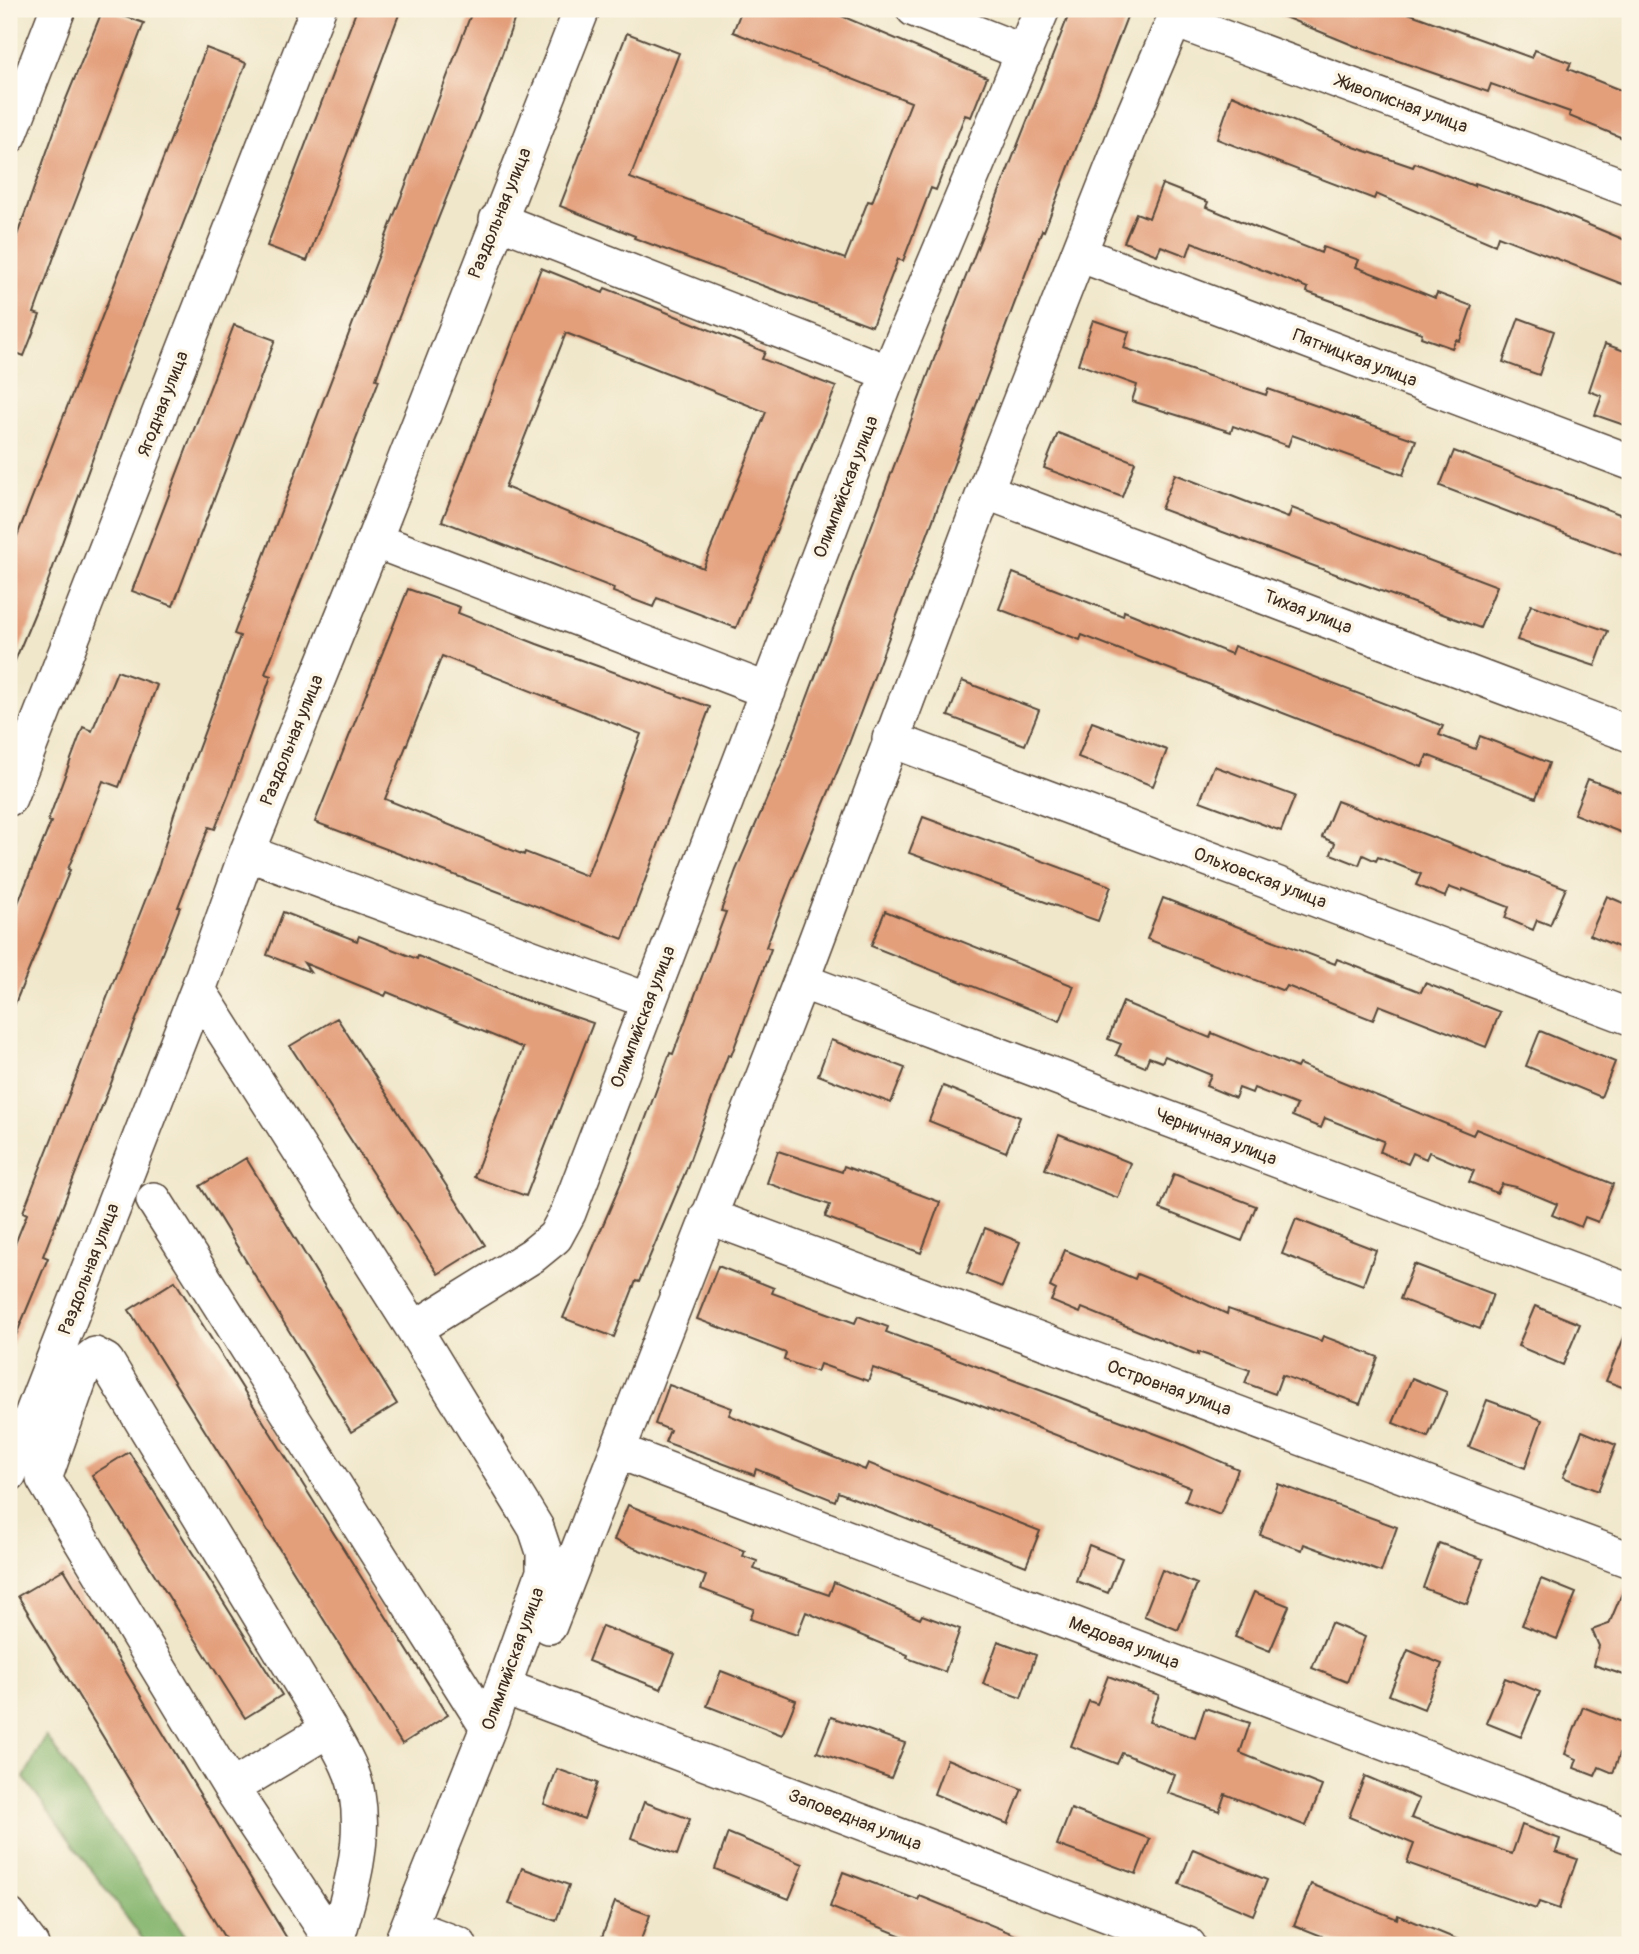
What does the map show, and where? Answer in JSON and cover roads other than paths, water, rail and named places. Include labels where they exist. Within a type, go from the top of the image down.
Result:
[{"type":"street","points":[[9,136],[58,9]]},
{"type":"street","name":"Ягодная улица","points":[[9,799],[317,9]]},
{"type":"street","name":"Раздольная улица","points":[[9,1474],[198,990],[247,853],[374,540],[497,220],[582,9]]},
{"type":"street","points":[[914,9],[1025,52]]},
{"type":"street","name":"Олимпийская улица","points":[[427,1942],[488,1728],[539,1591],[544,1572],[544,1552],[536,1528],[414,1329],[533,1255],[555,1237],[568,1213],[889,373],[1042,9]]},
{"type":"street","name":"Олимпийская улица","points":[[427,1942],[801,981],[985,491],[1177,14]]},
{"type":"street","name":"Живописная улица","points":[[1177,14],[1630,188]]},
{"type":"street","points":[[497,220],[889,373]]},
{"type":"street","name":"Пятницкая улица","points":[[1079,254],[1630,462]]},
{"type":"street","name":"Тихая улица","points":[[985,491],[1630,734]]},
{"type":"street","points":[[374,540],[768,691]]},
{"type":"street","name":"Ольховская улица","points":[[890,739],[1630,1017]]},
{"type":"street","points":[[247,853],[649,1001]]},
{"type":"street","name":"Черничная улица","points":[[801,981],[1630,1292]]},
{"type":"street","points":[[198,990],[414,1329]]},
{"type":"street","points":[[154,1200],[488,1728]]},
{"type":"street","name":"Островная улица","points":[[708,1216],[1630,1560]]},
{"type":"street","points":[[101,1356],[106,1361],[344,1756],[357,1792],[359,1824],[355,1872],[335,1945],[231,1788],[44,1479],[89,1357],[101,1356]]},
{"type":"street","name":"Медовая улица","points":[[618,1451],[1630,1836]]},
{"type":"street","name":"Заповедная улица","points":[[523,1694],[1188,1945]]},
{"type":"street","points":[[231,1788],[329,1729]]},
{"type":"street","points":[[9,1916],[32,1945]]}]
